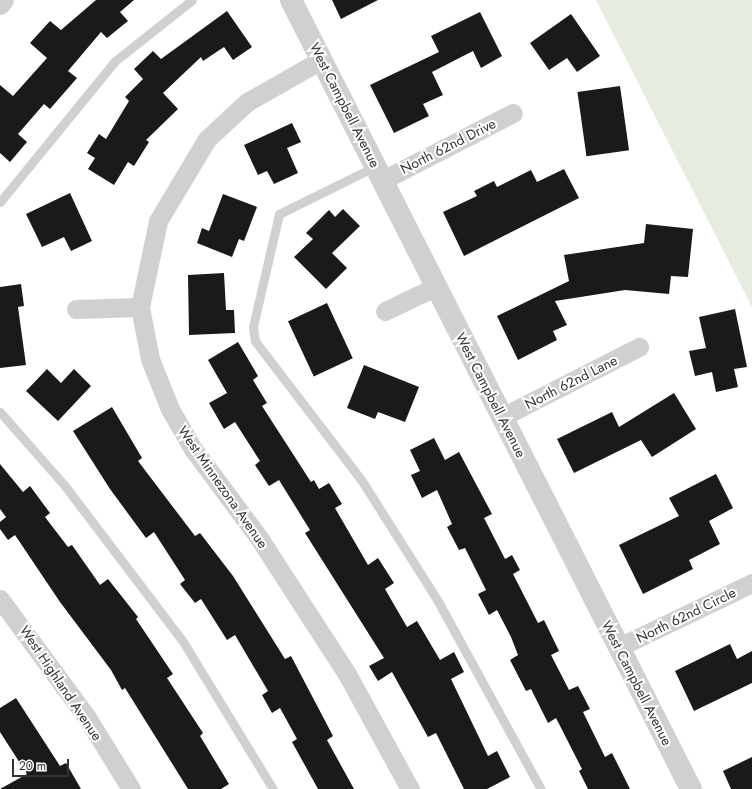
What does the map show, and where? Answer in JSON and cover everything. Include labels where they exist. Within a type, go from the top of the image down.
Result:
[{"type":"street","points":[[0,5],[4,0]]},
{"type":"street","name":"West Campbell Avenue","points":[[291,0],[690,789]]},
{"type":"street","name":"West Minnezona Avenue","points":[[321,60],[247,102],[207,140],[158,221],[140,307],[150,359],[170,409],[193,449],[259,538],[343,667],[410,789]]},
{"type":"street","name":"North 62nd Drive","points":[[379,173],[513,113]]},
{"type":"street","points":[[385,311],[436,287]]},
{"type":"street","points":[[76,309],[140,307]]},
{"type":"street","name":"North 62nd Lane","points":[[502,417],[639,347]]},
{"type":"street","name":"North 62nd Circle","points":[[619,647],[752,583]]},
{"type":"street","name":"West Highland Avenue","points":[[0,599],[86,716],[131,789]]},
{"type":"lane","points":[[0,202],[115,61],[192,0]]},
{"type":"lane","points":[[379,173],[279,214],[253,327],[255,342],[362,481],[439,603],[541,789]]},
{"type":"lane","points":[[0,412],[65,486],[182,640],[273,789]]},
{"type":"shaded area","points":[[596,0],[752,0],[752,307]]},
{"type":"building","points":[[96,0],[134,0],[120,12],[128,21],[107,38],[101,32],[68,71],[77,78],[50,109],[44,104],[18,134],[27,142],[10,162],[0,153],[0,85],[13,96],[47,58],[30,43],[50,21],[61,30]]},
{"type":"building","points":[[332,0],[378,0],[341,19]]},
{"type":"building","points":[[227,11],[252,47],[233,60],[224,47],[203,61],[201,57],[163,93],[178,109],[146,140],[149,142],[134,166],[128,162],[114,185],[88,169],[95,158],[87,153],[99,134],[106,139],[129,101],[125,97],[143,79],[134,69],[153,51],[161,59]]},
{"type":"building","points":[[480,12],[502,56],[481,68],[473,51],[432,72],[443,95],[423,104],[429,116],[394,133],[370,85],[439,52],[431,36]]},
{"type":"building","points":[[571,14],[600,56],[577,72],[567,58],[549,70],[530,43]]},
{"type":"building","points":[[620,86],[629,150],[586,156],[577,92]]},
{"type":"building","points":[[292,123],[301,142],[287,148],[298,173],[274,184],[267,171],[258,175],[244,145]]},
{"type":"building","points":[[564,169],[579,198],[464,256],[443,212],[477,196],[474,191],[494,181],[497,187],[531,170],[537,182]]},
{"type":"building","points":[[70,193],[92,241],[71,251],[64,237],[42,247],[26,214]]},
{"type":"building","points":[[223,194],[257,207],[244,241],[239,239],[232,257],[197,243],[202,228],[209,231]]},
{"type":"building","points":[[343,209],[360,226],[332,253],[347,268],[326,289],[294,257],[313,239],[306,233],[329,210],[335,217]]},
{"type":"building","points":[[646,224],[693,229],[688,277],[671,276],[669,294],[625,290],[555,301],[567,325],[553,331],[557,340],[518,360],[497,316],[569,281],[564,255],[644,243]]},
{"type":"building","points":[[224,273],[226,310],[234,310],[235,333],[189,335],[188,275]]},
{"type":"building","points":[[21,284],[24,306],[18,307],[26,365],[0,368],[0,287]]},
{"type":"building","points":[[327,303],[353,358],[314,376],[288,321]]},
{"type":"building","points":[[735,309],[747,367],[734,369],[738,387],[716,392],[712,372],[695,376],[689,351],[706,348],[699,317]]},
{"type":"building","points":[[238,342],[258,376],[253,380],[267,403],[262,406],[311,482],[314,480],[319,489],[329,483],[342,504],[335,508],[368,565],[378,558],[394,583],[385,589],[407,627],[417,621],[440,660],[454,652],[464,672],[451,679],[488,756],[497,751],[510,777],[487,789],[464,789],[436,733],[428,737],[392,672],[378,681],[369,666],[384,658],[305,533],[310,530],[279,480],[269,486],[255,465],[260,461],[235,422],[224,429],[209,403],[227,393],[208,360]]},
{"type":"building","points":[[364,365],[419,387],[405,422],[378,412],[375,419],[347,408]]},
{"type":"building","points":[[47,369],[61,383],[74,369],[91,386],[58,421],[26,391]]},
{"type":"building","points":[[674,393],[696,429],[652,457],[641,440],[574,473],[557,439],[612,412],[619,427]]},
{"type":"building","points":[[112,407],[142,458],[138,461],[195,536],[200,533],[233,576],[285,659],[291,656],[333,736],[327,740],[354,789],[318,789],[292,742],[297,739],[280,708],[272,713],[262,695],[268,691],[235,635],[227,640],[201,599],[195,603],[180,584],[185,580],[154,532],[146,538],[110,489],[73,431]]},
{"type":"building","points":[[434,438],[445,460],[459,452],[492,514],[484,518],[505,559],[512,555],[520,570],[513,574],[538,623],[544,620],[559,651],[551,655],[569,690],[578,686],[590,709],[583,712],[605,757],[612,753],[630,789],[588,789],[579,771],[582,769],[556,718],[548,723],[531,689],[526,691],[510,660],[518,655],[511,637],[497,610],[489,615],[478,594],[486,590],[465,548],[459,550],[447,527],[452,524],[437,490],[422,498],[411,475],[420,471],[410,450]]},
{"type":"building","points":[[0,464],[23,492],[30,486],[50,513],[45,517],[68,547],[72,545],[100,585],[108,579],[138,617],[136,619],[173,674],[167,678],[203,733],[200,736],[229,784],[221,789],[188,789],[125,688],[122,690],[111,670],[60,602],[15,535],[8,540],[0,529],[0,522],[6,517],[0,509]]},
{"type":"building","points":[[716,474],[733,508],[709,521],[720,544],[689,560],[693,569],[643,594],[619,545],[679,516],[669,498]]},
{"type":"building","points":[[730,644],[737,659],[752,651],[752,683],[694,711],[675,671]]},
{"type":"building","points":[[16,698],[60,766],[66,763],[81,789],[0,789],[27,774],[0,732],[0,708]]},
{"type":"building","points":[[752,757],[752,789],[731,789],[723,771]]}]
